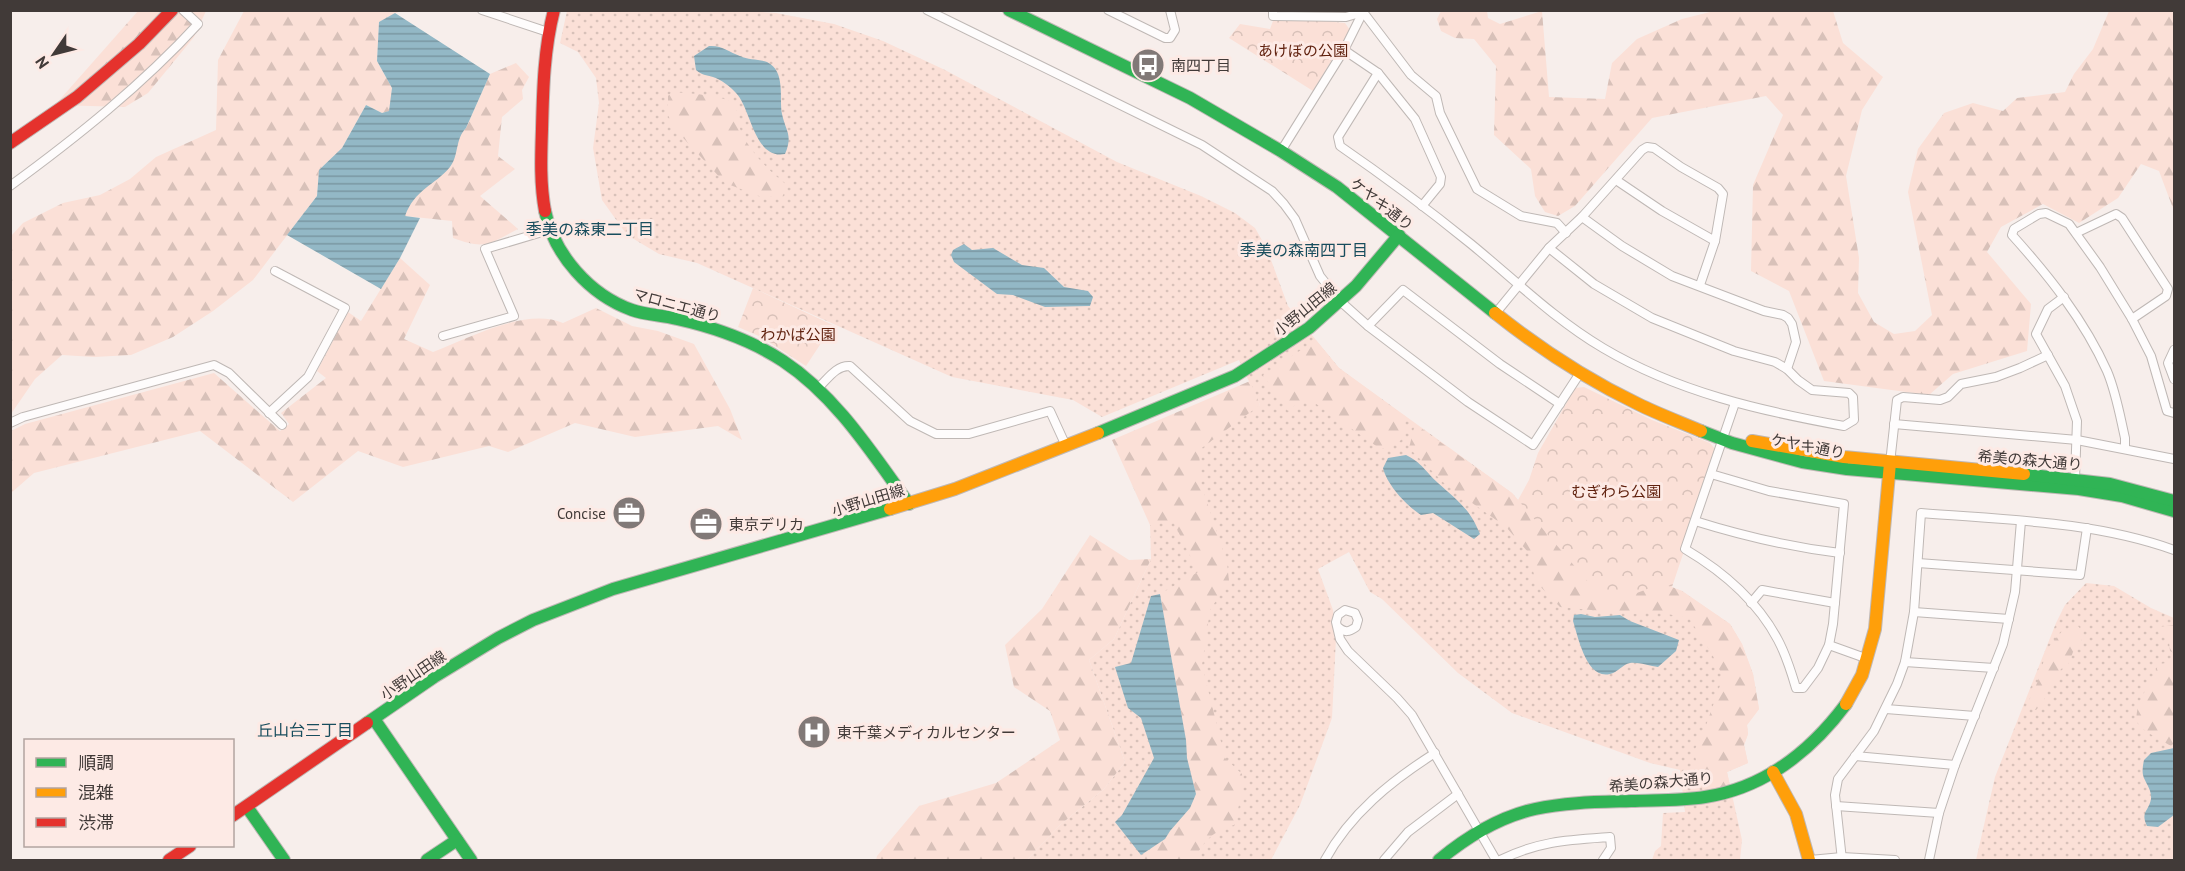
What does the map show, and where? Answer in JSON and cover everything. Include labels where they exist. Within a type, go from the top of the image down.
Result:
[{"type":"street","points":[[10,143],[77,97],[139,44],[172,10]]},
{"type":"street","points":[[10,186],[69,143],[167,57],[198,24],[183,10]]},
{"type":"street","points":[[482,10],[548,32]]},
{"type":"street","name":"マロニエ通り","points":[[554,10],[543,67],[541,172],[544,208],[549,230],[578,275],[593,288],[628,308],[647,315],[681,319],[738,338],[782,361],[818,388],[845,417],[909,504]]},
{"type":"street","points":[[927,10],[1202,146],[1256,179],[1284,204],[1303,234],[1320,276],[1340,301],[1368,326],[1468,402],[1533,445],[1580,373]]},
{"type":"street","points":[[1108,10],[1170,39],[1175,30],[1170,10]]},
{"type":"street","points":[[1273,10],[1273,16],[1346,17],[1363,11]]},
{"type":"street","name":"ケヤキ通り","points":[[1011,11],[1190,98],[1281,151],[1337,187],[1535,345],[1639,405],[1732,443],[1802,462],[1890,468]]},
{"type":"street","points":[[1281,151],[1344,50],[1363,11]]},
{"type":"street","points":[[1363,11],[1411,75],[1436,96],[1440,112],[1477,189],[1521,216],[1557,223],[1566,232]]},
{"type":"street","points":[[1344,50],[1378,73],[1414,119],[1441,177],[1440,184],[1422,206]]},
{"type":"street","points":[[1378,73],[1338,137],[1340,146],[1471,244],[1559,319],[1604,349],[1644,369],[1735,403],[1783,415],[1844,426],[1854,420],[1853,398],[1850,393],[1812,390],[1775,362],[1734,351],[1652,318],[1594,284],[1549,248]]},
{"type":"street","points":[[1495,314],[1549,248],[1582,217],[1647,147],[1654,147],[1681,167],[1718,188],[1723,194],[1715,241],[1700,285]]},
{"type":"street","points":[[1616,180],[1662,211],[1715,241]]},
{"type":"street","points":[[2125,448],[2126,438],[2108,373],[2064,297],[2012,235],[2014,228],[2039,214],[2046,213],[2069,224],[2100,267],[2132,319],[2151,356],[2166,411],[2175,414]]},
{"type":"street","points":[[2076,233],[2116,213],[2122,218],[2168,289],[2166,296],[2132,319]]},
{"type":"street","points":[[1582,217],[1622,246],[1672,276],[1788,318],[1792,324],[1796,342],[1787,369]]},
{"type":"street","points":[[443,336],[514,316],[485,249],[549,230]]},
{"type":"street","name":"小野山田線","points":[[234,815],[434,677],[498,638],[570,605],[613,589],[955,489],[1235,376],[1309,328],[1356,286],[1399,235]]},
{"type":"street","points":[[269,412],[309,377],[345,308],[275,271]]},
{"type":"street","points":[[1368,326],[1403,290],[1500,364],[1560,404]]},
{"type":"street","points":[[2064,297],[2048,309],[2037,334],[2065,386],[2077,421],[2075,479]]},
{"type":"street","points":[[2175,350],[2168,363],[2175,379]]},
{"type":"street","points":[[1890,468],[1897,400],[1903,397],[1940,400],[1948,397],[1961,384],[1996,377],[2048,355]]},
{"type":"street","points":[[10,423],[23,417],[214,365],[229,374],[282,425]]},
{"type":"street","points":[[818,388],[838,369],[844,365],[850,366],[910,421],[936,435],[969,434],[1050,411],[1066,446]]},
{"type":"street","points":[[1711,474],[1769,491],[1844,504],[1829,645],[1811,679],[1803,688],[1796,688],[1777,638],[1751,603],[1718,570],[1685,549],[1735,403]]},
{"type":"street","points":[[1894,424],[2077,440],[2175,459]]},
{"type":"street","name":"希美の森大通り","points":[[1890,468],[2075,479],[2119,486],[2175,501]]},
{"type":"street","name":"希美の森大通り","points":[[1890,468],[2079,489],[2122,496],[2175,511]]},
{"type":"street","name":"希美の森大通り","points":[[1439,861],[1454,847],[1479,830],[1505,818],[1551,806],[1708,796],[1738,788],[1773,772],[1811,745],[1832,724],[1852,695],[1868,660],[1877,617],[1890,468]]},
{"type":"street","points":[[1842,859],[1835,795],[1838,780],[1874,731],[1886,709],[1905,662],[1914,612],[1921,513],[2058,523],[2134,537],[2175,550]]},
{"type":"street","points":[[1695,521],[1796,548],[1840,553]]},
{"type":"street","points":[[1929,861],[1939,813],[1955,765],[2003,644],[2017,571],[2021,521]]},
{"type":"street","points":[[1918,562],[2080,575],[2088,528]]},
{"type":"street","points":[[1751,603],[1762,590],[1835,603]]},
{"type":"street","points":[[1340,639],[1356,627],[1358,621],[1354,613],[1349,610],[1338,615],[1336,622],[1340,639],[1348,651],[1412,715],[1498,861],[1535,846],[1555,841],[1610,837],[1611,848],[1603,861]]},
{"type":"street","points":[[1914,612],[2009,619]]},
{"type":"street","points":[[1338,627],[1349,632]]},
{"type":"street","points":[[1829,645],[1868,660]]},
{"type":"street","points":[[1905,662],[1994,668]]},
{"type":"street","points":[[1886,709],[1975,716]]},
{"type":"street","points":[[374,719],[471,861]]},
{"type":"street","points":[[1324,861],[1345,829],[1365,806],[1407,770],[1435,753]]},
{"type":"street","points":[[1855,756],[1955,765]]},
{"type":"street","points":[[1773,772],[1791,799],[1810,861],[1842,859],[1895,861]]},
{"type":"street","points":[[1384,861],[1408,832],[1458,794]]},
{"type":"street","points":[[1836,806],[1939,813]]},
{"type":"street","points":[[247,807],[284,861]]},
{"type":"street","points":[[427,861],[457,840]]},
{"type":"street","points":[[169,861],[189,847]]},
{"type":"green space","points":[[1718,10],[1833,11],[1843,43],[1883,77],[1862,110],[1846,176],[1859,258],[1858,293],[1874,322],[1894,334],[1915,331],[1932,315],[1908,192],[1918,149],[1944,113],[1973,103],[2003,111],[2017,98],[2065,92],[2074,74],[2093,49],[2109,11],[2174,11],[2174,211],[2159,171],[2141,164],[2118,198],[2079,223],[2043,204],[2001,227],[1987,252],[2031,304],[2027,351],[1953,374],[1929,395],[1824,381],[1789,291],[1751,271],[1753,185],[1783,115],[1766,96],[1652,118],[1575,206],[1558,216],[1545,212],[1535,196],[1531,169],[1494,135],[1496,66],[1474,39],[1455,38],[1441,31],[1437,19],[1441,11],[1487,11],[1488,18],[1500,24],[1542,11],[1549,97],[1605,99],[1612,63],[1637,39],[1682,19]]},
{"type":"green space","points":[[138,11],[206,11],[194,37],[148,93],[125,107],[55,105]]},
{"type":"green space","points":[[244,11],[400,11],[379,22],[377,61],[392,88],[390,111],[382,113],[366,105],[342,148],[319,170],[317,196],[253,280],[213,311],[173,337],[131,355],[94,357],[62,355],[35,379],[11,414],[11,236],[23,223],[63,203],[100,195],[130,179],[156,157],[216,130],[218,60]]},
{"type":"green space","points":[[567,11],[751,11],[776,13],[834,24],[883,41],[945,70],[1117,162],[1201,196],[1235,213],[1255,228],[1267,249],[1288,306],[1339,368],[1512,493],[1607,604],[1661,584],[1682,591],[1730,624],[1742,644],[1753,674],[1759,709],[1747,725],[1748,734],[1744,745],[1748,763],[1727,772],[1742,840],[1740,860],[1652,860],[1655,851],[1661,846],[1663,813],[1685,812],[1680,770],[1650,763],[1512,713],[1458,673],[1382,599],[1370,592],[1349,552],[1318,569],[1333,610],[1336,638],[1332,718],[1300,805],[1271,860],[1027,860],[1060,825],[1104,789],[1125,762],[1089,660],[1114,639],[1151,559],[1150,525],[1188,503],[1160,447],[1260,405],[1239,360],[1102,417],[1073,400],[952,377],[697,263],[659,254],[627,235],[602,200],[593,148],[599,103],[596,78],[578,52],[560,43]]},
{"type":"green space","name":"あけぼの公園","points":[[1315,20],[1345,23],[1350,30],[1313,91],[1229,38],[1240,24],[1270,29],[1273,21]]},
{"type":"green space","points":[[516,63],[529,77],[522,90],[523,99],[502,117],[498,156],[515,169],[480,196],[518,229],[487,244],[473,244],[453,238],[452,221],[405,216],[409,205],[422,189],[451,166],[460,133],[466,128],[490,74]]},
{"type":"green space","points":[[672,92],[712,96],[732,103],[737,110],[742,134],[751,149],[788,186],[782,197],[759,196],[725,183],[674,128],[668,115],[668,96]]},
{"type":"green space","points":[[400,258],[430,285],[404,339],[433,352],[480,332],[515,321],[548,319],[563,323],[596,308],[632,326],[658,331],[694,344],[730,409],[742,440],[718,426],[635,437],[575,423],[508,452],[489,446],[403,467],[358,451],[293,502],[200,431],[34,473],[11,493],[11,431],[25,424],[214,373],[280,431],[289,424],[281,413],[326,378],[317,371],[348,312],[361,321]]},
{"type":"green space","name":"わかば公園","points":[[753,288],[833,325],[806,366],[761,337],[738,327]]},
{"type":"green space","points":[[1316,340],[1339,368],[1406,417],[1401,440],[1390,448],[1379,448],[1312,401],[1298,403],[1288,411],[1263,375]]},
{"type":"green space","points":[[1250,381],[1260,405],[1199,450],[1201,484],[1227,563],[1229,581],[1210,610],[1202,665],[1225,758],[1242,774],[1243,789],[1234,825],[1210,838],[1194,860],[1135,860],[1165,839],[1196,794],[1187,758],[1186,740],[1160,594],[1198,572],[1173,521],[1150,525],[1112,440]]},
{"type":"green space","name":"むぎわら公園","points":[[1584,387],[1652,420],[1710,443],[1715,449],[1681,549],[1684,551],[1672,587],[1661,584],[1607,604],[1518,500],[1529,480],[1538,453],[1575,388]]},
{"type":"green space","points":[[1415,424],[1512,493],[1518,500],[1672,561],[1672,587],[1682,591],[1730,624],[1742,644],[1753,674],[1759,709],[1747,725],[1748,734],[1744,745],[1748,763],[1727,772],[1730,786],[1703,792],[1694,751],[1704,731],[1723,677],[1712,654],[1689,618],[1656,612],[1632,614],[1560,607],[1536,582],[1528,552],[1506,527],[1444,483],[1409,448]]},
{"type":"green space","points":[[1090,535],[1129,560],[1151,559],[1114,639],[1089,660],[1125,762],[1104,789],[1060,825],[1027,860],[876,860],[919,806],[996,783],[1060,740],[1050,711],[1014,687],[1005,645],[1042,609]]},
{"type":"green space","points":[[2086,583],[2114,586],[2151,608],[2174,618],[2174,860],[1976,860],[1995,777],[2056,623],[2065,605]]},
{"type":"green space","points":[[2173,625],[2174,653],[2170,651],[2169,642],[2158,632],[2159,627]]},
{"type":"green space","points":[[2078,626],[2082,631],[2081,645],[2073,652],[2068,665],[2061,669],[2053,685],[2047,685],[2042,692],[2045,700],[2036,710],[2026,707],[2038,681],[2047,649],[2063,630]]},
{"type":"green space","points":[[2174,662],[2174,743],[2171,746],[2139,725],[2137,712],[2159,664]]},
{"type":"water","points":[[395,13],[490,74],[460,137],[453,163],[419,194],[409,207],[405,216],[420,218],[381,289],[287,235],[317,196],[319,170],[342,148],[366,105],[382,113],[389,111],[392,88],[377,61],[379,22]]},
{"type":"water","points":[[709,46],[767,62],[773,66],[779,78],[782,114],[789,138],[785,154],[775,154],[766,149],[754,131],[741,100],[734,91],[719,80],[696,70],[694,56]]},
{"type":"water","points":[[964,244],[972,250],[993,248],[1022,265],[1044,268],[1064,287],[1088,291],[1093,297],[1090,306],[1045,307],[1013,295],[997,294],[954,262],[951,255],[953,250]]},
{"type":"water","points":[[1406,455],[1420,464],[1463,506],[1480,534],[1474,539],[1433,513],[1421,515],[1404,501],[1393,488],[1383,468],[1388,458]]},
{"type":"water","points":[[1160,594],[1186,740],[1187,758],[1196,794],[1190,808],[1165,839],[1141,855],[1115,822],[1122,815],[1154,758],[1141,718],[1128,708],[1115,667],[1131,663],[1151,596]]},
{"type":"water","points":[[1574,615],[1595,617],[1620,615],[1679,640],[1676,651],[1658,667],[1630,663],[1613,673],[1602,674],[1589,664],[1584,655],[1573,621]]},
{"type":"water","points":[[2174,748],[2174,815],[2158,827],[2147,826],[2144,818],[2151,795],[2143,775],[2144,760],[2151,753]]},
{"type":"traffic: fast","points":[[1009,10],[1190,98],[1281,151],[1337,187],[1495,313]]},
{"type":"traffic: fast","points":[[545,211],[556,243],[565,258],[588,284],[602,294],[632,310],[691,322],[732,335],[771,353],[802,375],[820,391],[852,427],[909,504]]},
{"type":"traffic: fast","points":[[1098,433],[1235,376],[1309,328],[1356,286],[1399,235]]},
{"type":"traffic: fast","points":[[1701,431],[1732,443],[1802,462],[1847,469],[2079,489],[2122,496],[2174,511]]},
{"type":"traffic: fast","points":[[2024,474],[2110,484],[2174,501]]},
{"type":"traffic: fast","points":[[367,723],[434,677],[498,638],[533,620],[613,589],[890,509]]},
{"type":"traffic: fast","points":[[1439,860],[1484,828],[1535,809],[1583,803],[1705,797],[1747,785],[1766,776],[1802,752],[1846,704]]},
{"type":"traffic: fast","points":[[374,719],[471,860]]},
{"type":"traffic: fast","points":[[247,807],[284,860]]},
{"type":"traffic: fast","points":[[427,860],[457,840]]},
{"type":"traffic: slow","points":[[1495,313],[1546,351],[1600,384],[1646,408],[1701,431]]},
{"type":"traffic: slow","points":[[890,509],[955,489],[1098,433]]},
{"type":"traffic: slow","points":[[1752,441],[1844,457],[2024,474]]},
{"type":"traffic: slow","points":[[1846,704],[1862,675],[1875,629],[1890,463]]},
{"type":"traffic: slow","points":[[1773,772],[1796,814],[1809,860]]},
{"type":"traffic: jam","points":[[10,143],[77,97],[139,44],[172,10]]},
{"type":"traffic: jam","points":[[545,211],[541,170],[543,99],[546,54],[554,10]]},
{"type":"traffic: jam","points":[[234,815],[367,723]]},
{"type":"traffic: jam","points":[[169,860],[188,847]]},
{"type":"place","name":"南四丁目","points":[[1148,65]]},
{"type":"place","name":"Concise","points":[[629,513]]},
{"type":"place","name":"東京デリカ","points":[[706,524]]},
{"type":"place","name":"東千葉メディカルセンター","points":[[814,732]]},
{"type":"district","name":"季美の森東二丁目","points":[[590,229]]},
{"type":"district","name":"季美の森南四丁目","points":[[1304,250]]},
{"type":"district","name":"丘山台三丁目","points":[[305,730]]}]
